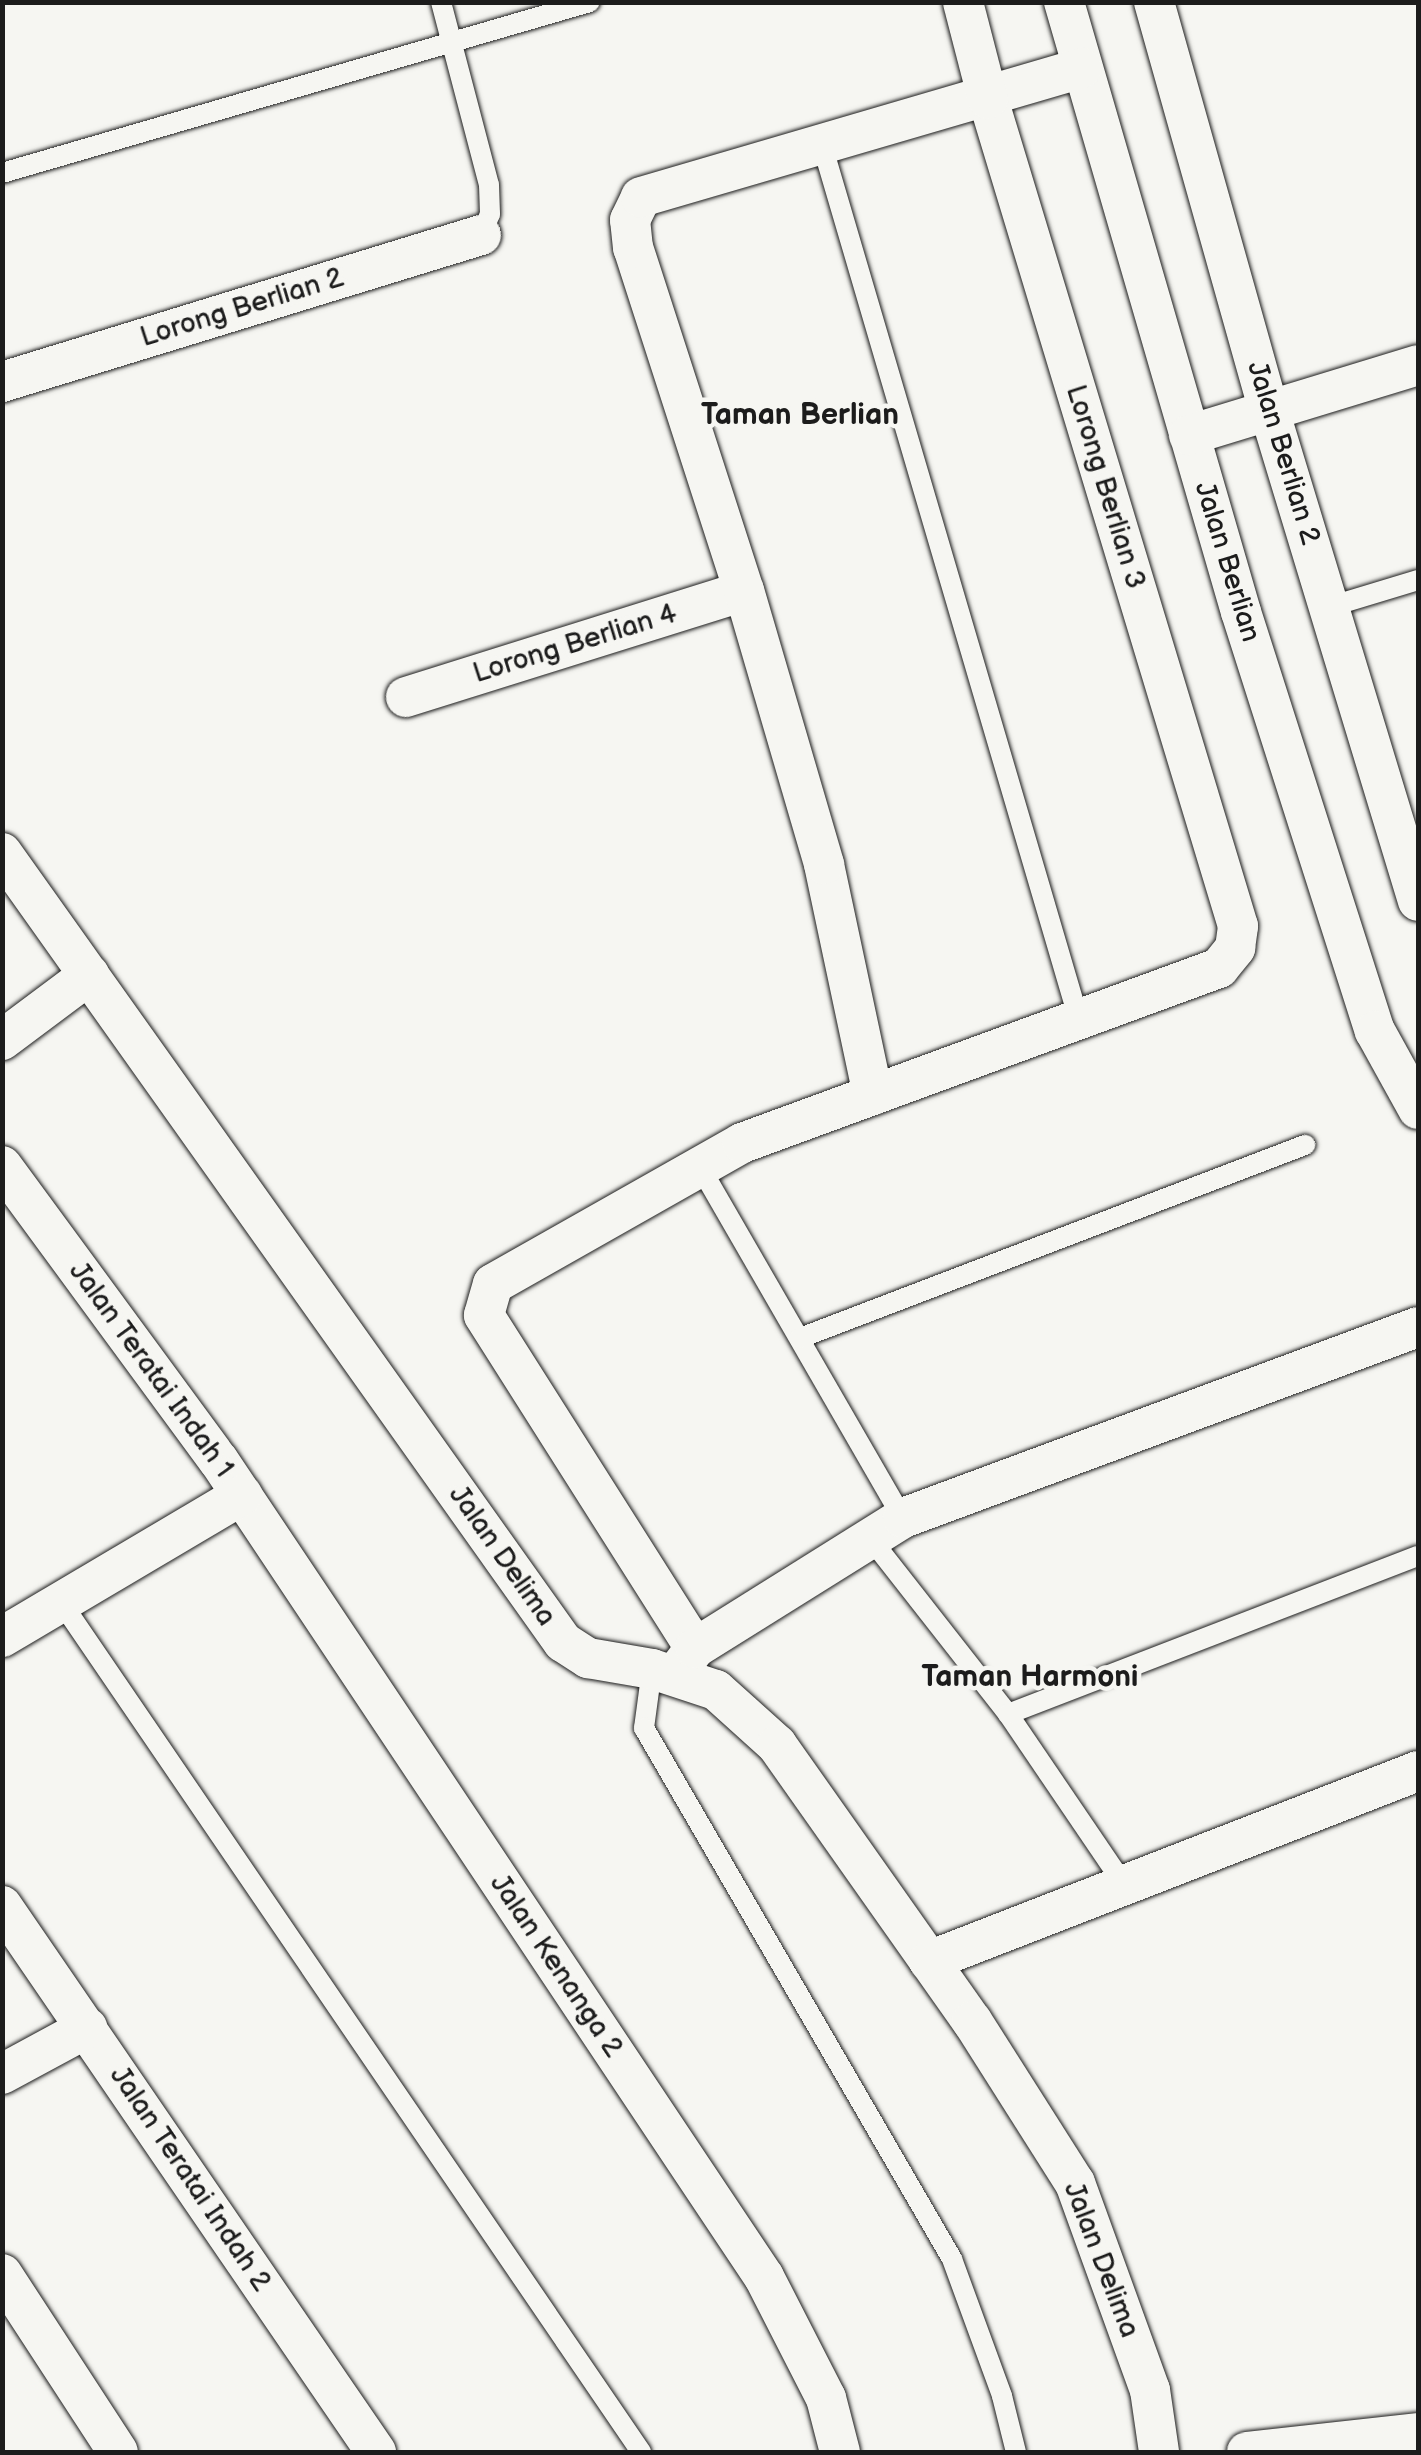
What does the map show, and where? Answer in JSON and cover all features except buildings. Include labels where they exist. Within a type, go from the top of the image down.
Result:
[{"type":"street","name":"Lorong Berlian 3","points":[[963,2],[988,99],[1238,926],[1235,948],[1220,968],[1080,1020]]},
{"type":"street","name":"Jalan Berlian","points":[[1064,2],[1189,435],[1374,1031],[1418,1109]]},
{"type":"street","name":"Jalan Berlian 2","points":[[1154,2],[1329,607],[1404,804],[1418,900]]},
{"type":"street","points":[[873,1095],[824,864],[744,591],[633,248],[630,220],[641,198],[823,148],[1082,68]]},
{"type":"street","name":"Lorong Berlian 2","points":[[2,382],[480,234]]},
{"type":"street","points":[[1189,435],[1418,365]]},
{"type":"street","name":"Lorong Berlian 4","points":[[406,697],[744,591]]},
{"type":"street","name":"Jalan Delima","points":[[2,853],[563,1642],[588,1658],[674,1664],[716,1690],[776,1745],[930,1961],[1075,2182],[1150,2390],[1159,2452]]},
{"type":"street","points":[[2,1040],[90,975]]},
{"type":"street","points":[[1080,1020],[742,1143],[493,1284],[484,1315],[674,1664],[886,1528],[1418,1327]]},
{"type":"street","name":"Jalan Teratai Indah 1","points":[[2,1166],[242,1496],[2,1637]]},
{"type":"street","name":"Jalan Kenanga 2","points":[[242,1496],[764,2277],[826,2398],[840,2452]]},
{"type":"street","points":[[930,1961],[1418,1772]]},
{"type":"street","name":"Jalan Teratai Indah 2","points":[[2,1906],[376,2452]]},
{"type":"street","points":[[2,2074],[87,2028]]},
{"type":"street","points":[[2,2274],[118,2452]]},
{"type":"street","points":[[1247,2452],[1418,2433]]},
{"type":"lane","points":[[442,2],[489,185],[490,214],[480,234]]},
{"type":"lane","points":[[2,173],[590,2]]},
{"type":"lane","points":[[823,148],[1080,1020]]},
{"type":"lane","points":[[1329,607],[1418,580]]},
{"type":"lane","points":[[800,1338],[1305,1145]]},
{"type":"lane","points":[[700,1167],[800,1338],[886,1528],[1124,1885]]},
{"type":"lane","points":[[1008,1714],[1418,1556]]},
{"type":"lane","points":[[61,1602],[641,2452]]},
{"type":"lane","points":[[674,1664],[644,1728],[952,2259],[1002,2396],[1016,2452]]},
{"type":"district","name":"Taman Berlian","points":[[800,415]]},
{"type":"district","name":"Taman Harmoni","points":[[1030,1677]]}]
